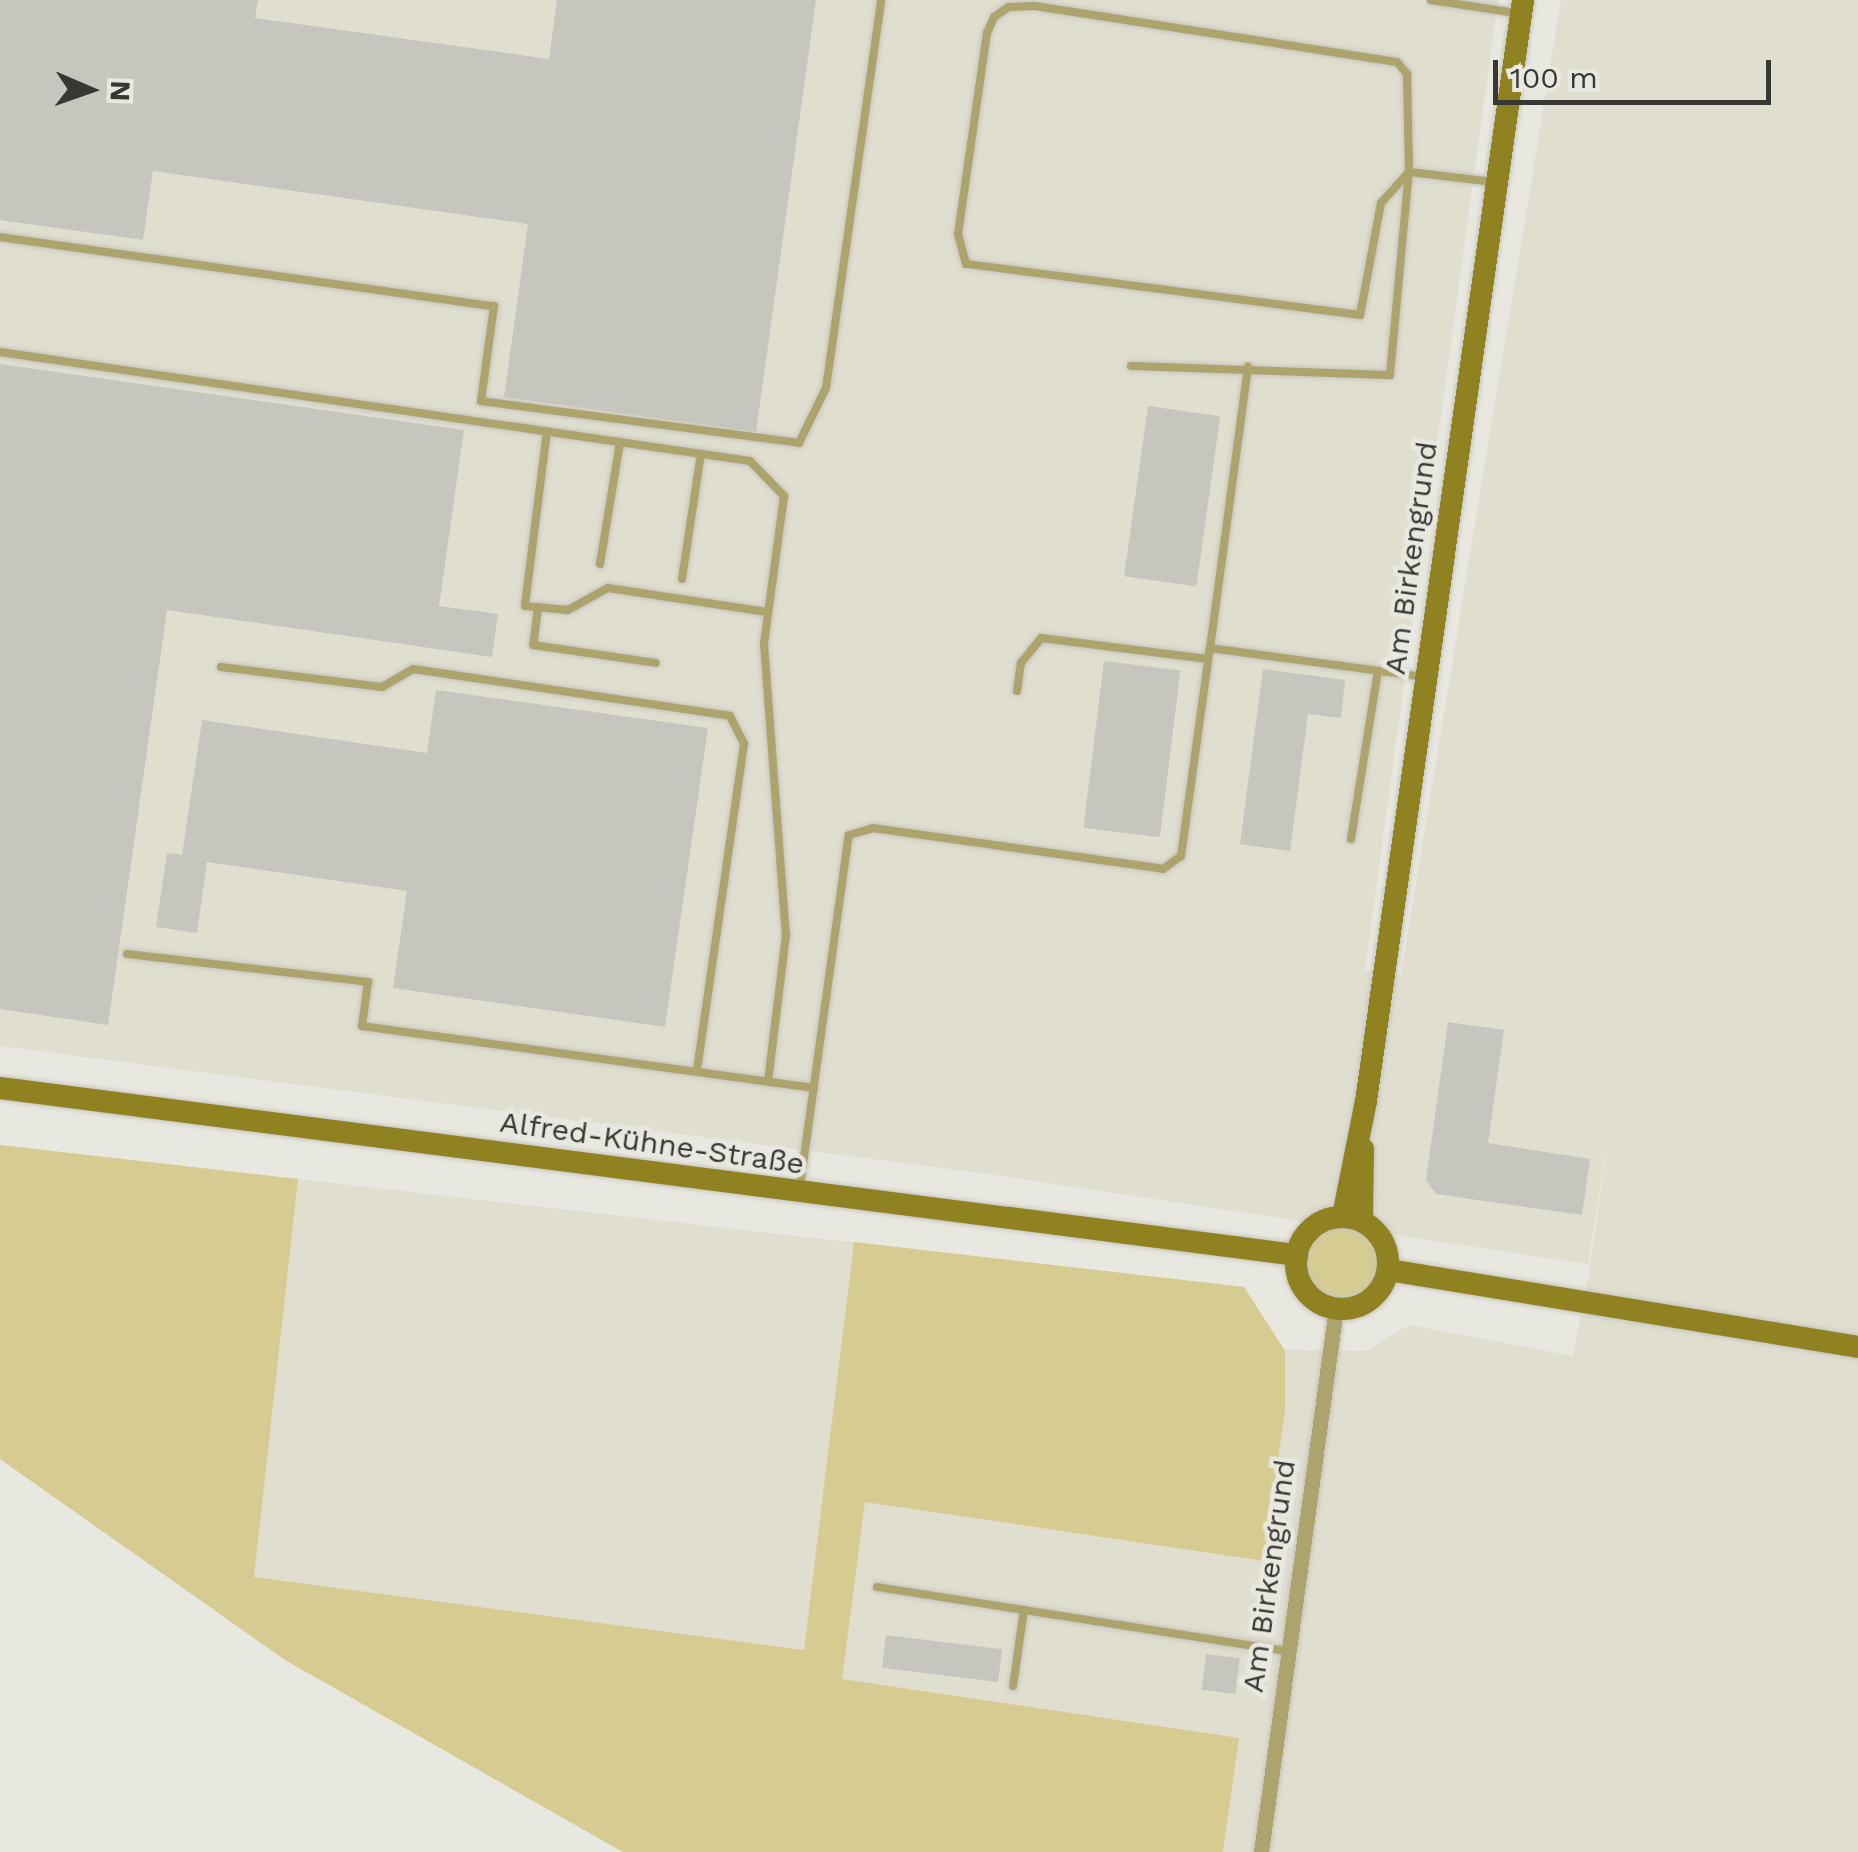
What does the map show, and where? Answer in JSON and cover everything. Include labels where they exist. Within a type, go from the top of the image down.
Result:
[{"type":"main road","name":"Am Birkengrund","points":[[1352,1219],[1424,678],[1522,7]]},
{"type":"main road","name":"Alfred-Kühne-Straße","points":[[0,1088],[1297,1256]]},
{"type":"main road","points":[[1352,1219],[1383,1241],[1388,1270],[1370,1300],[1336,1308],[1305,1290],[1297,1256],[1312,1227],[1352,1219]]},
{"type":"main road","points":[[1388,1270],[1858,1346]]},
{"type":"street","name":"Am Birkengrund","points":[[1261,1852],[1336,1308]]},
{"type":"lane","points":[[0,238],[494,306],[481,402],[799,443],[826,388],[882,0]]},
{"type":"lane","points":[[1431,0],[1522,7]]},
{"type":"lane","points":[[1131,366],[1248,367],[1390,375],[1409,172],[1407,74],[1397,62],[1009,6],[994,16],[986,33],[959,255],[981,270],[1360,316],[1381,203],[1409,172]]},
{"type":"lane","points":[[1409,172],[1494,182]]},
{"type":"lane","points":[[0,352],[750,461],[784,496],[767,612],[786,935],[768,1082]]},
{"type":"lane","points":[[799,1193],[849,835],[873,828],[1163,869],[1180,856],[1248,367]]},
{"type":"lane","points":[[548,431],[525,606],[568,610],[608,588],[767,612]]},
{"type":"lane","points":[[600,564],[620,442]]},
{"type":"lane","points":[[682,579],[700,454]]},
{"type":"lane","points":[[538,607],[532,646],[656,663]]},
{"type":"lane","points":[[1016,692],[1021,663],[1041,638],[1208,659]]},
{"type":"lane","points":[[1210,648],[1424,678]]},
{"type":"lane","points":[[221,667],[382,687],[413,669],[730,716],[744,744],[697,1072]]},
{"type":"lane","points":[[1350,839],[1378,671]]},
{"type":"lane","points":[[127,954],[368,982],[362,1026],[814,1088]]},
{"type":"lane","points":[[876,1587],[1289,1651]]},
{"type":"lane","points":[[1013,1686],[1024,1610]]},
{"type":"shaded area","points":[[0,0],[1498,0],[1365,970],[1401,975],[1561,0],[1858,0],[1858,1852],[623,1852],[285,1660],[0,1459],[0,1145],[1244,1287],[1285,1350],[1366,1351],[1409,1325],[1573,1356],[1589,1275],[1608,1136],[1588,1264],[981,1173],[0,1046]]},
{"type":"shaded area","points":[[0,1145],[298,1179],[254,1577],[804,1650],[854,1242],[1244,1287],[1285,1351],[1285,1410],[1264,1561],[865,1502],[842,1679],[1239,1738],[1223,1852],[623,1852],[285,1660],[0,1459]]},
{"type":"shaded area","points":[[1343,1226],[1369,1237],[1380,1263],[1369,1289],[1343,1300],[1317,1289],[1306,1263],[1317,1237]]},
{"type":"building","points":[[0,0],[258,0],[255,18],[549,59],[557,0],[816,0],[756,432],[504,397],[528,224],[153,171],[143,240],[0,220]]},
{"type":"building","points":[[0,364],[464,430],[439,606],[498,614],[492,657],[167,610],[108,1025],[0,1009]]},
{"type":"building","points":[[1148,406],[1220,416],[1196,586],[1124,576]]},
{"type":"building","points":[[1104,661],[1180,670],[1160,837],[1084,828]]},
{"type":"building","points":[[1263,669],[1345,680],[1341,718],[1308,714],[1290,851],[1240,844]]},
{"type":"building","points":[[436,690],[708,728],[665,1027],[393,988],[407,891],[207,862],[197,933],[156,927],[167,853],[182,855],[202,720],[427,753]]},
{"type":"building","points":[[1448,1022],[1504,1030],[1488,1143],[1590,1159],[1582,1215],[1436,1194],[1426,1180]]},
{"type":"building","points":[[886,1635],[1002,1649],[998,1682],[882,1668]]},
{"type":"building","points":[[1206,1654],[1240,1658],[1235,1694],[1202,1690]]}]
